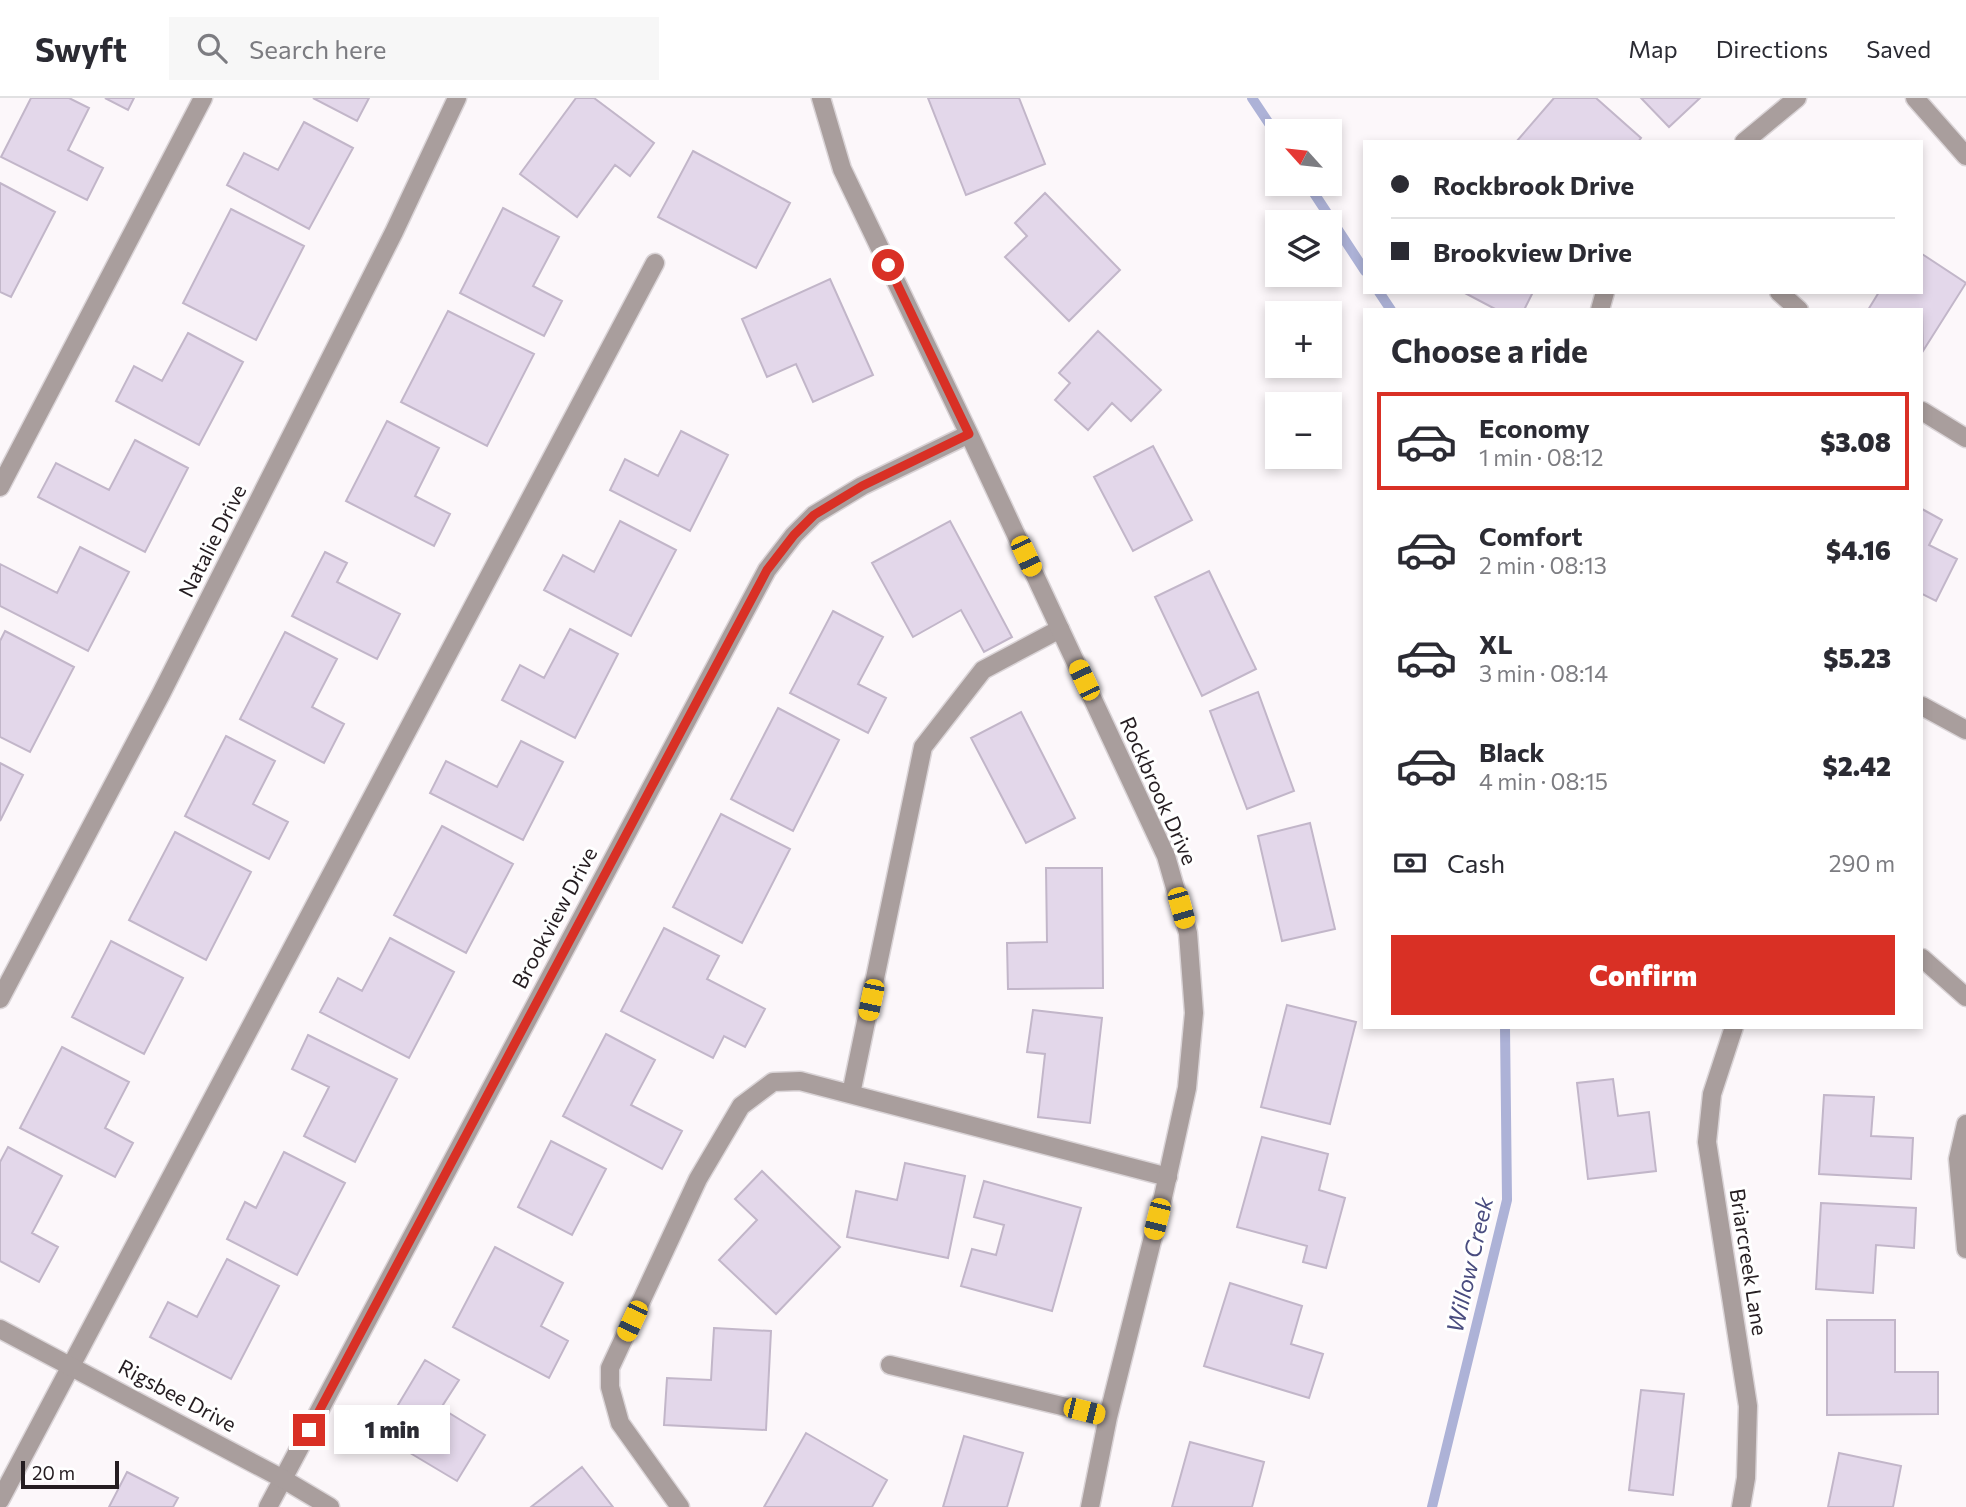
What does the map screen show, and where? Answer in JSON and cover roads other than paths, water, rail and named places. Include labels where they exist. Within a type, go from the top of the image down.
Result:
[{"type":"street","points":[[0,487],[203,98]]},
{"type":"street","name":"Natalie Drive","points":[[0,999],[167,682],[394,232],[457,98]]},
{"type":"street","name":"Rockbrook Drive","points":[[821,98],[842,169],[1166,856],[1188,933],[1194,1013],[1187,1088],[1168,1177],[1108,1417],[1090,1507]]},
{"type":"street","points":[[1746,140],[1797,98]]},
{"type":"street","points":[[1915,98],[1966,156]]},
{"type":"street","points":[[0,1500],[655,262]]},
{"type":"street","points":[[1781,294],[1797,308]]},
{"type":"street","points":[[1923,412],[1966,438]]},
{"type":"street","name":"Brookview Drive","points":[[268,1507],[767,570],[794,535],[814,515],[862,486],[969,434]]},
{"type":"street","points":[[851,1094],[923,747],[983,670],[1060,629]]},
{"type":"street","points":[[1923,707],[1966,730]]},
{"type":"street","points":[[1923,959],[1966,997]]},
{"type":"street","name":"Briarcreek Lane","points":[[1733,1029],[1712,1094],[1707,1142],[1748,1406],[1746,1478],[1741,1507]]},
{"type":"street","points":[[680,1507],[621,1423],[610,1387],[610,1368],[698,1179],[741,1106],[773,1082],[800,1081],[1168,1177]]},
{"type":"street","points":[[1966,1125],[1958,1159],[1966,1249]]},
{"type":"street","name":"Rigsbee Drive","points":[[0,1329],[331,1507]]},
{"type":"street","points":[[890,1364],[1108,1417]]},
{"type":"waterway","name":"Willow Creek","points":[[1252,98],[1266,119]]},
{"type":"waterway","name":"Willow Creek","points":[[1316,196],[1363,268]]},
{"type":"waterway","name":"Willow Creek","points":[[1380,294],[1390,308]]},
{"type":"waterway","name":"Willow Creek","points":[[1432,1507],[1507,1200],[1505,1029]]}]
